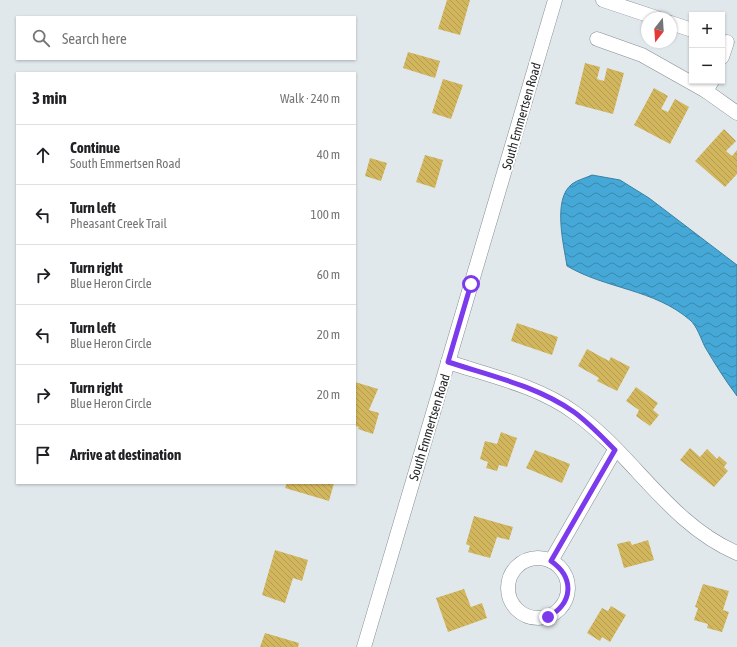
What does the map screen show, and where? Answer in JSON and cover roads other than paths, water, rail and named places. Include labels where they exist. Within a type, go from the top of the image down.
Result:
[{"type":"street","name":"South Emmertsen Road","points":[[364,647],[555,0]]},
{"type":"street","points":[[603,0],[641,13]]},
{"type":"street","points":[[677,25],[689,29]]},
{"type":"street","points":[[596,39],[642,55],[709,86],[737,114]]},
{"type":"street","points":[[448,362],[531,389],[574,412],[592,427],[678,513],[702,533],[737,553]]},
{"type":"street","points":[[551,561],[615,450]]},
{"type":"street","points":[[532,558],[542,558],[551,561],[559,567],[565,575],[568,590],[564,604],[557,612],[548,617],[527,617],[518,612],[508,595],[507,585],[510,576],[515,568],[523,561],[532,558]]},
{"type":"water","points":[[592,175],[620,180],[649,198],[737,265],[737,396],[724,378],[705,347],[697,329],[690,320],[676,310],[646,295],[598,280],[567,266],[561,223],[562,200],[566,191],[572,184]]}]
